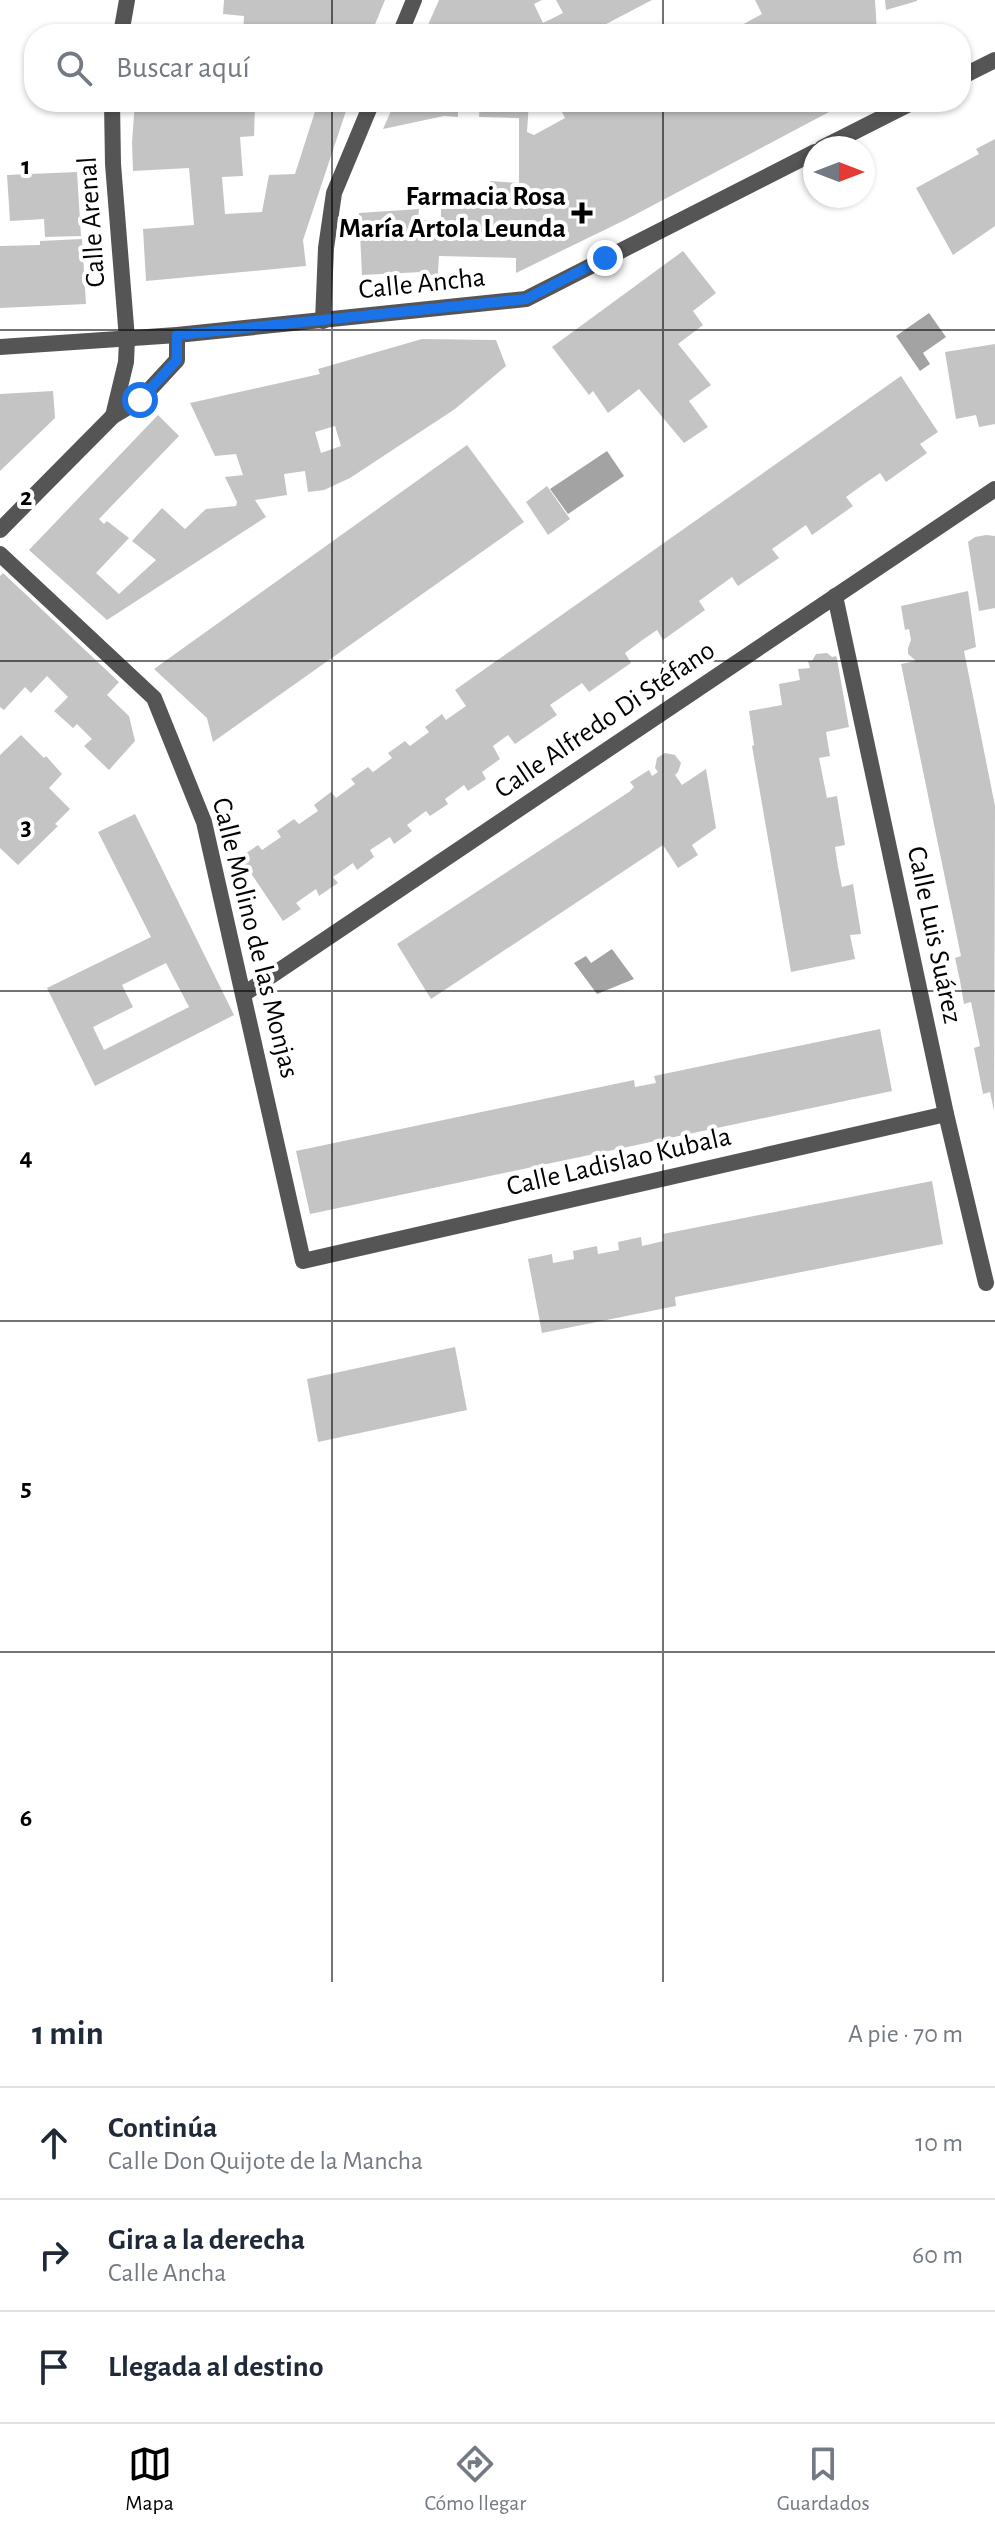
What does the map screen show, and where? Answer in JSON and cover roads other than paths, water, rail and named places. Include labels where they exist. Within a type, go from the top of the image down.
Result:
[{"type":"street","points":[[123,24],[127,0]]},
{"type":"street","points":[[404,24],[414,0]]},
{"type":"street","points":[[971,72],[995,60]]},
{"type":"street","name":"Calle Arenal","points":[[112,112],[113,164],[127,339],[126,362],[113,416]]},
{"type":"street","points":[[323,321],[326,248],[334,193],[368,112]]},
{"type":"street","points":[[846,136],[893,112]]},
{"type":"street","name":"Calle Ancha","points":[[0,347],[177,335],[526,299],[803,158]]},
{"type":"street","points":[[0,530],[113,416],[140,400],[177,360],[177,335]]},
{"type":"street","name":"Calle Alfredo Di Stéfano","points":[[244,994],[995,489]]},
{"type":"street","name":"Calle Molino de las Monjas","points":[[0,554],[154,698],[204,822],[303,1261]]},
{"type":"street","name":"Calle Luis Suárez","points":[[835,596],[946,1114],[986,1283]]},
{"type":"street","name":"Calle Ladislao Kubala","points":[[303,1261],[946,1114]]},
{"type":"place","name":"Farmacia Rosa María Artola Leunda","points":[[582,213]]}]
